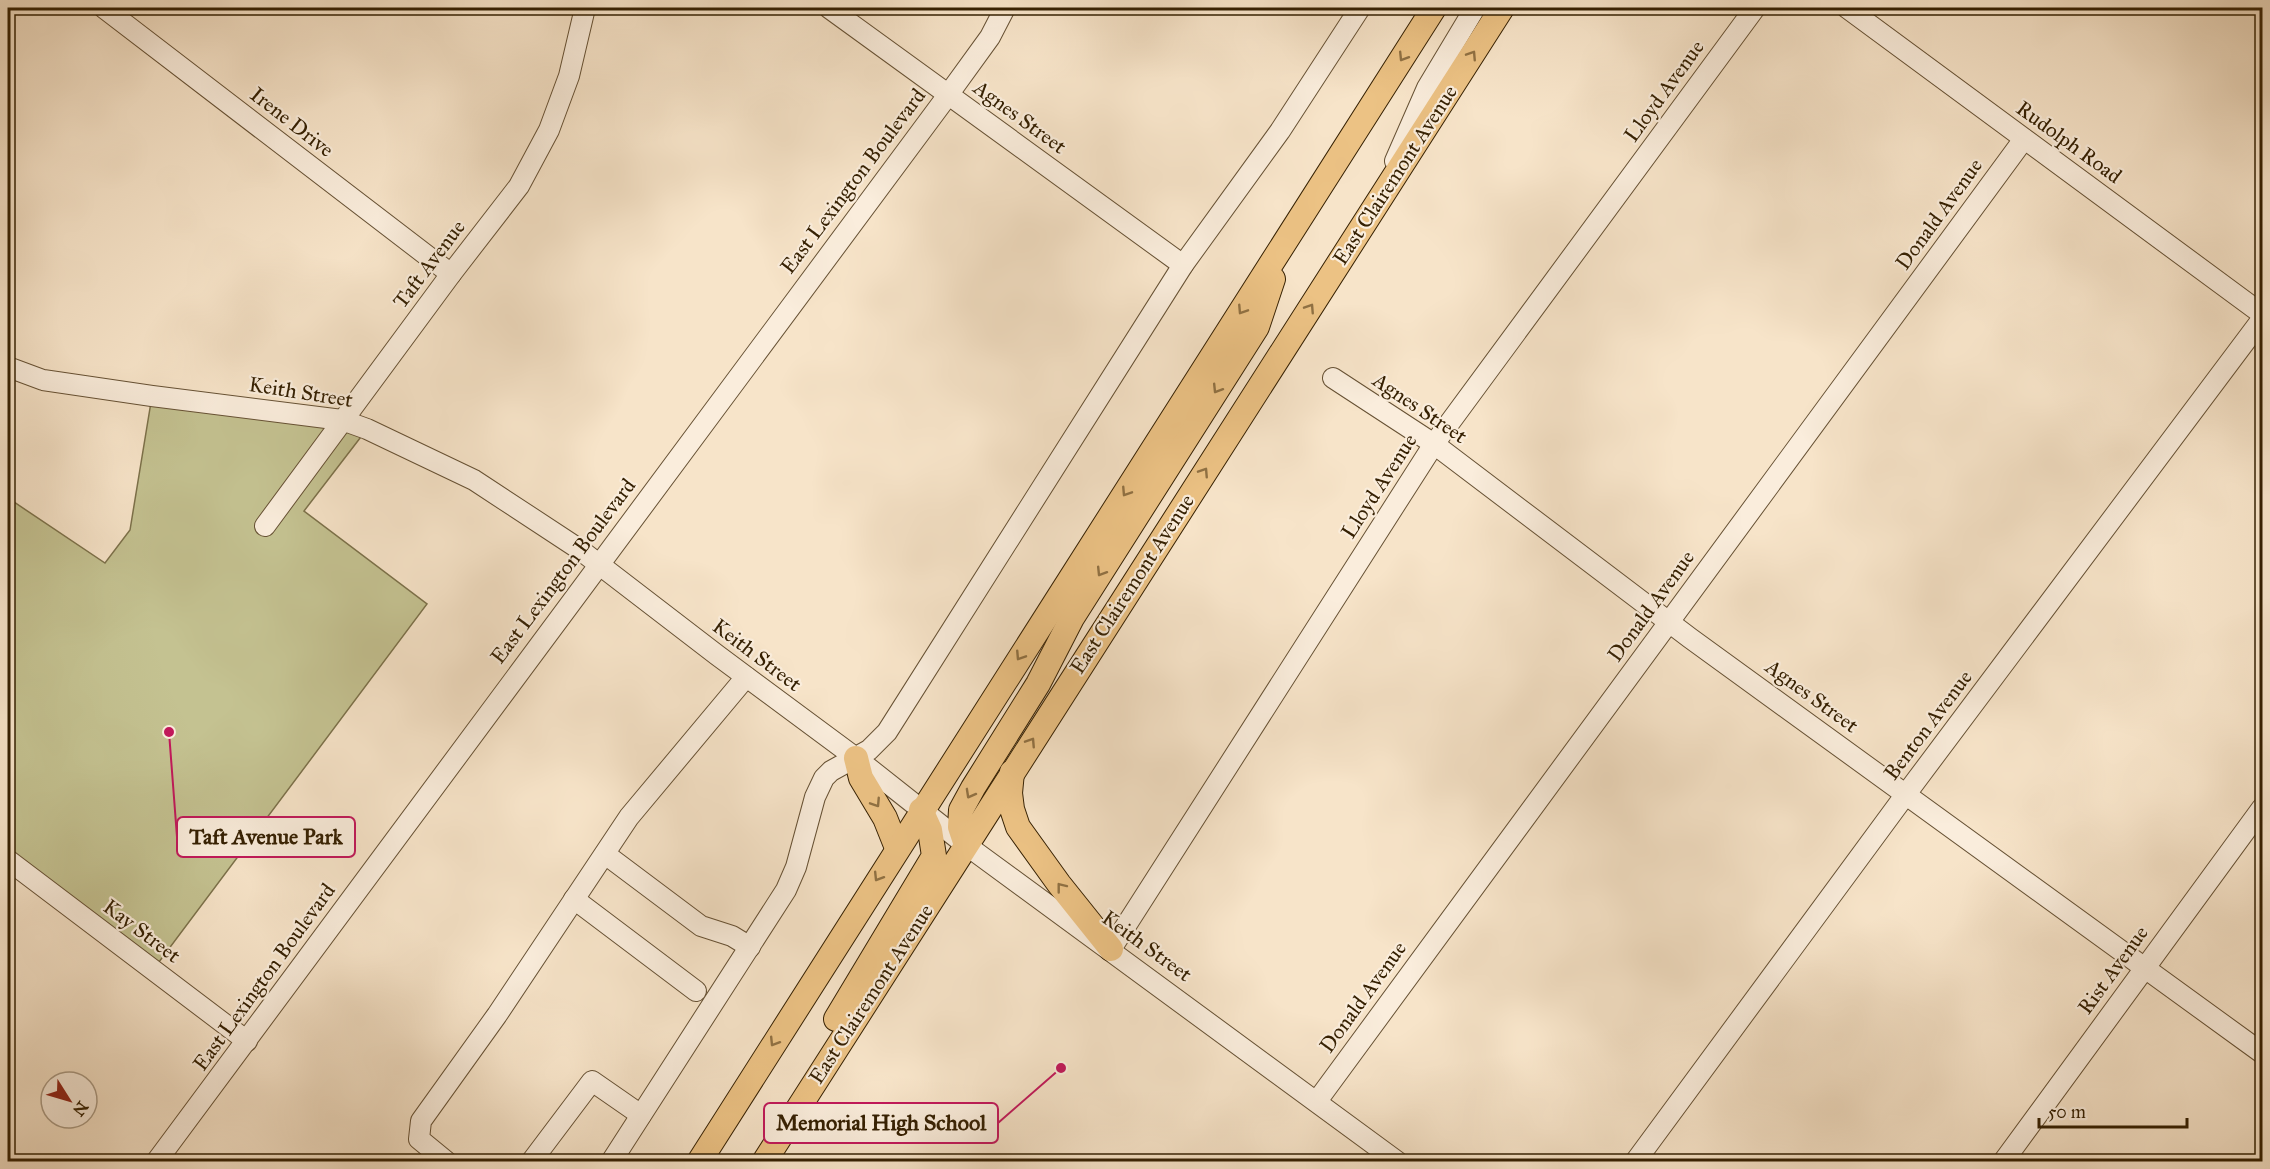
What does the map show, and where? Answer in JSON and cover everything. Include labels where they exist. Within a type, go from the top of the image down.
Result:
[{"type":"main road","points":[[699,1161],[1434,8]]},
{"type":"main road","name":"East Clairemont Avenue","points":[[764,1161],[1502,8]]},
{"type":"main road","points":[[966,845],[960,827],[961,810],[965,802],[1038,684],[1072,618],[1257,327],[1286,242]]},
{"type":"main road","points":[[856,758],[861,778],[885,818],[897,848]]},
{"type":"main road","points":[[1012,772],[1010,794],[1018,827],[1059,884],[1111,949]]},
{"type":"main road","points":[[792,1118],[818,1050],[934,856],[930,830],[921,810]]},
{"type":"street","name":"Irene Drive","points":[[104,8],[451,274]]},
{"type":"street","name":"Taft Avenue","points":[[265,526],[451,274],[519,186],[549,129],[569,76],[585,8]]},
{"type":"street","name":"Agnes Street","points":[[829,8],[1183,265]]},
{"type":"street","name":"East Lexington Boulevard","points":[[156,1161],[990,37],[1005,8]]},
{"type":"street","points":[[611,1161],[750,947],[791,879],[819,787],[831,771],[869,750],[887,732],[1183,265],[1280,131],[1360,8]]},
{"type":"street","points":[[1378,202],[1427,88],[1475,8]]},
{"type":"street","name":"Lloyd Avenue","points":[[1111,949],[1434,444],[1755,8]]},
{"type":"street","name":"Rudolph Road","points":[[1847,8],[2262,314]]},
{"type":"street","name":"Donald Avenue","points":[[1317,1101],[2024,139]]},
{"type":"street","name":"Benton Avenue","points":[[1635,1161],[1906,794],[2262,319]]},
{"type":"street","name":"Keith Street","points":[[8,367],[43,380],[342,420],[367,429],[474,480],[599,564],[856,758],[966,845],[1398,1161]]},
{"type":"street","name":"Agnes Street","points":[[1333,378],[1434,444],[1669,622],[2262,1053]]},
{"type":"street","points":[[447,1161],[419,1139],[421,1121],[497,1015],[629,817],[746,677]]},
{"type":"street","name":"Rist Avenue","points":[[2003,1161],[2262,808]]},
{"type":"street","points":[[605,854],[701,926],[732,936],[750,947]]},
{"type":"street","name":"Kay Street","points":[[9,864],[247,1041]]},
{"type":"street","points":[[574,899],[696,991]]},
{"type":"street","points":[[531,1161],[592,1080],[641,1115]]},
{"type":"shaded area","points":[[152,396],[367,429],[304,511],[427,604],[153,970],[8,860],[8,498],[105,563],[130,530]]},
{"type":"place","name":"Taft Avenue Park","points":[[169,732]]},
{"type":"place","name":"Memorial High School","points":[[1061,1068]]}]
